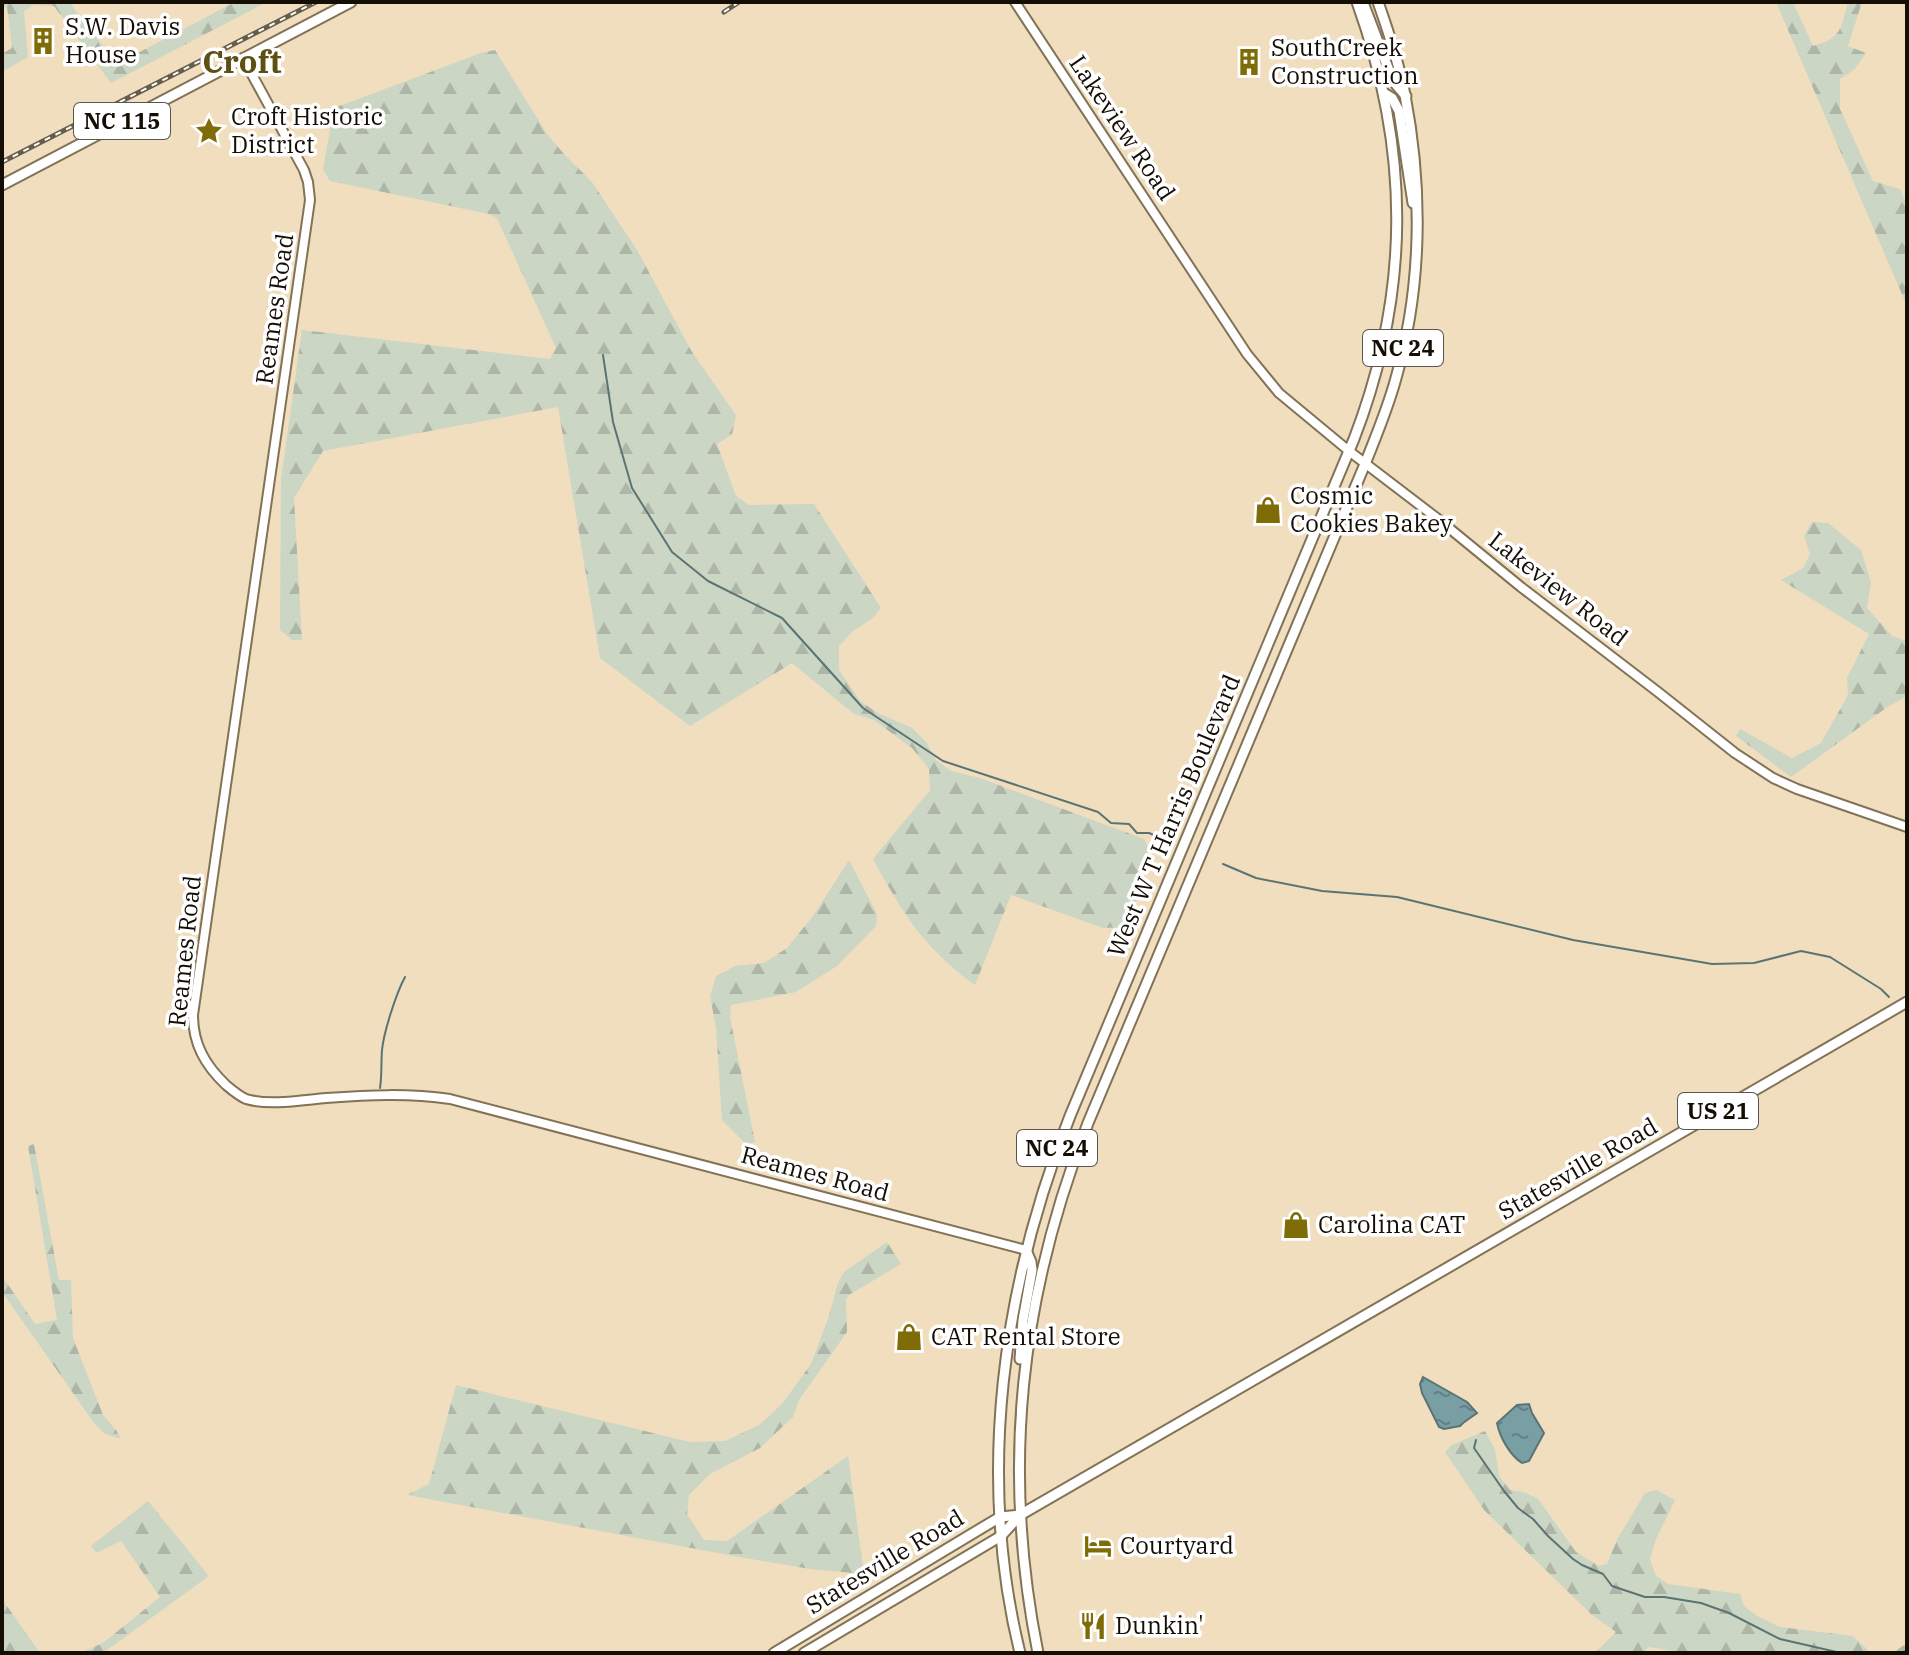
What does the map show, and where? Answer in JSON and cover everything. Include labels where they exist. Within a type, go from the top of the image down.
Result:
[{"type":"main road","name":"NC 115","points":[[2,185],[351,2]]},
{"type":"main road","name":"Lakeview Road","points":[[1015,2],[1247,354],[1279,393],[1365,464],[1735,753],[1773,778],[1797,789],[1907,827]]},
{"type":"main road","name":"West W T Harris Boulevard","points":[[1020,1653],[1009,1603],[1001,1536],[999,1427],[1003,1374],[1016,1294],[1042,1191],[1070,1116],[1349,451],[1376,376],[1385,339],[1394,281],[1398,214],[1394,154],[1384,93],[1360,2]]},
{"type":"main road","points":[[1360,2],[1376,34],[1390,75],[1406,96]]},
{"type":"main road","name":"West W T Harris Boulevard","points":[[1038,1653],[1025,1576],[1019,1455],[1026,1350],[1047,1248],[1074,1160],[1365,464],[1402,352],[1412,302],[1418,230],[1415,161],[1406,96],[1378,2]]},
{"type":"main road","name":"Reames Road","points":[[243,58],[304,170],[310,200],[193,1015],[193,1031],[204,1059],[226,1085],[247,1099],[288,1101],[393,1095],[450,1099],[1026,1250]]},
{"type":"main road","points":[[1384,93],[1395,102],[1400,117],[1418,230]]},
{"type":"main road","name":"Statesville Road","points":[[804,1653],[1001,1536],[1020,1515],[1907,1002]]},
{"type":"main road","points":[[1021,1402],[1020,1341],[1032,1266],[1026,1250]]},
{"type":"main road","name":"Statesville Road","points":[[774,1653],[1000,1517],[1020,1515]]},
{"type":"green space","points":[[2,2],[69,2],[117,64],[235,2],[267,2],[111,83],[54,6],[33,5],[24,11],[28,57],[2,72],[2,54],[12,48],[7,7],[2,8]]},
{"type":"green space","points":[[1776,2],[1793,2],[1813,46],[1830,39],[1839,31],[1848,2],[1862,2],[1848,46],[1866,53],[1854,70],[1840,79],[1840,109],[1873,181],[1900,189],[1907,205],[1907,306]]},
{"type":"green space","points":[[495,50],[547,134],[592,182],[637,250],[692,352],[736,415],[732,435],[717,444],[736,496],[749,505],[814,504],[881,608],[839,646],[839,670],[860,701],[912,728],[926,742],[936,760],[951,771],[980,778],[1144,839],[1149,849],[1136,902],[1125,927],[1103,928],[1011,895],[975,985],[928,943],[894,897],[873,859],[930,790],[929,769],[912,748],[874,720],[854,714],[792,663],[690,726],[600,658],[558,407],[323,451],[294,498],[302,640],[292,640],[280,630],[281,479],[302,330],[550,359],[556,348],[497,218],[330,181],[323,169],[334,108]]},
{"type":"green space","points":[[1812,522],[1828,523],[1861,550],[1871,583],[1867,608],[1892,636],[1907,641],[1907,696],[1791,777],[1736,736],[1740,729],[1792,758],[1821,743],[1848,695],[1847,678],[1869,634],[1781,580],[1803,568],[1810,554],[1804,536]]},
{"type":"green space","points":[[849,860],[877,914],[876,926],[837,966],[796,992],[731,1005],[730,1017],[755,1142],[746,1144],[722,1120],[716,1028],[710,996],[716,976],[735,966],[764,963],[787,948],[813,916]]},
{"type":"green space","points":[[34,1144],[59,1280],[71,1280],[73,1338],[103,1415],[121,1439],[105,1434],[94,1423],[2,1292],[2,1276],[35,1324],[57,1320],[28,1146]]},
{"type":"green space","points":[[887,1242],[901,1264],[849,1295],[846,1300],[847,1332],[799,1400],[793,1417],[760,1448],[710,1474],[689,1495],[687,1514],[704,1540],[727,1541],[848,1456],[864,1574],[810,1569],[734,1556],[407,1495],[429,1484],[456,1385],[690,1442],[725,1441],[759,1425],[782,1404],[811,1364],[844,1272]]},
{"type":"green space","points":[[1485,1431],[1495,1450],[1499,1476],[1510,1490],[1538,1499],[1576,1552],[1599,1566],[1607,1564],[1618,1538],[1645,1493],[1656,1490],[1675,1500],[1650,1559],[1656,1576],[1668,1584],[1740,1594],[1744,1606],[1780,1627],[1853,1636],[1870,1652],[1894,1652],[1907,1643],[1907,1653],[1686,1653],[1649,1647],[1642,1653],[1595,1653],[1616,1632],[1591,1614],[1484,1510],[1445,1452],[1452,1445]]},
{"type":"green space","points":[[148,1501],[209,1576],[103,1653],[80,1653],[103,1643],[160,1597],[121,1541],[96,1553],[91,1546]]},
{"type":"green space","points":[[2,1599],[40,1653],[2,1653]]},
{"type":"water","points":[[1423,1377],[1467,1402],[1477,1413],[1460,1426],[1439,1427],[1422,1393],[1420,1384]]},
{"type":"water","points":[[1529,1404],[1544,1433],[1529,1461],[1522,1463],[1506,1446],[1497,1423],[1517,1405]]},
{"type":"waterway","points":[[603,355],[613,422],[632,488],[672,552],[708,581],[782,618],[863,708],[943,761],[1098,812],[1111,823],[1129,824],[1137,833],[1149,833],[1161,838]]},
{"type":"waterway","points":[[1223,864],[1256,878],[1322,891],[1397,897],[1573,940],[1712,964],[1754,963],[1801,951],[1830,957],[1889,997]]},
{"type":"waterway","points":[[380,1088],[385,1033],[405,977]]},
{"type":"waterway","points":[[1476,1440],[1474,1448],[1518,1508],[1573,1559],[1603,1574],[1612,1586],[1645,1597],[1701,1603],[1729,1613],[1780,1639],[1841,1653]]},
{"type":"waterway","points":[[1902,1653],[1907,1650]]},
{"type":"waterway","points":[[1850,1653],[1859,1653]]},
{"type":"railway","points":[[2,162],[316,2]]},
{"type":"railway","points":[[724,12],[739,2]]},
{"type":"place","name":"S.W. Davis House","points":[[43,41]]},
{"type":"place","name":"SouthCreek Construction","points":[[1249,62]]},
{"type":"place","name":"Croft Historic District","points":[[209,131]]},
{"type":"place","name":"Cosmic Cookies Bakey","points":[[1268,510]]},
{"type":"place","name":"Carolina CAT","points":[[1296,1225]]},
{"type":"place","name":"CAT Rental Store","points":[[909,1337]]},
{"type":"place","name":"Courtyard","points":[[1098,1546]]},
{"type":"place","name":"Dunkin'","points":[[1093,1626]]},
{"type":"district","name":"Croft","points":[[242,62]]}]
